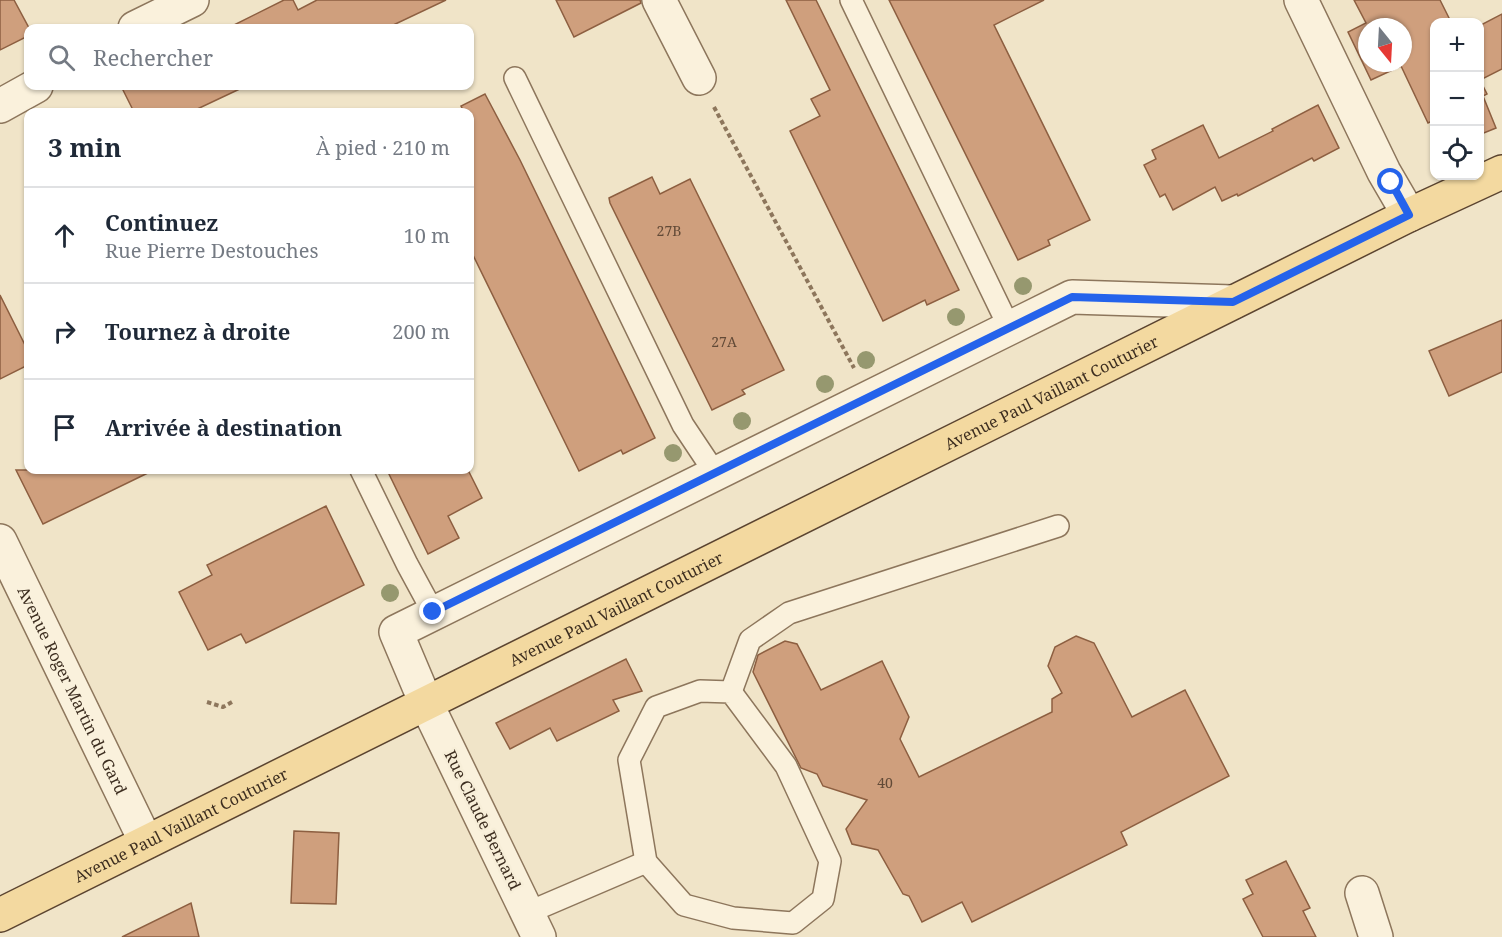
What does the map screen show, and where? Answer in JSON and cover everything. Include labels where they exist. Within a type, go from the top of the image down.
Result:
[{"type":"main road","name":"Avenue Paul Vaillant Couturier","points":[[0,915],[1233,302],[1502,172]]},
{"type":"street","points":[[143,24],[192,0]]},
{"type":"street","points":[[659,0],[699,78]]},
{"type":"street","points":[[1301,0],[1384,172],[1409,215]]},
{"type":"street","points":[[0,106],[29,90]]},
{"type":"street","name":"Avenue Paul Vaillant Couturier","points":[[396,632],[1072,297],[1233,302]]},
{"type":"street","name":"Avenue Roger Martin du Gard","points":[[0,541],[146,842]]},
{"type":"street","name":"Rue Claude Bernard","points":[[396,632],[426,703],[533,925]]},
{"type":"street","points":[[1362,893],[1376,937]]},
{"type":"lane","points":[[851,0],[1009,327]]},
{"type":"lane","points":[[515,78],[683,425],[715,473]]},
{"type":"lane","points":[[363,474],[406,564],[433,612]]},
{"type":"lane","points":[[731,692],[750,640],[789,613],[1058,526]]},
{"type":"lane","points":[[700,691],[731,692],[786,765],[830,861],[823,899],[797,930],[733,918],[684,905],[646,862],[629,760],[656,707],[700,691]]},
{"type":"lane","points":[[533,925],[646,862]]},
{"type":"path","points":[[699,78],[870,398]]},
{"type":"path","points":[[207,702],[223,707],[234,701]]},
{"type":"building","points":[[0,0],[14,0],[27,24],[24,24],[24,38],[0,50]]},
{"type":"building","points":[[284,0],[293,0],[298,10],[317,0],[446,0],[395,24],[236,24]]},
{"type":"building","points":[[556,0],[640,0],[641,3],[574,37]]},
{"type":"building","points":[[786,0],[816,0],[959,290],[927,305],[925,300],[883,321],[790,131],[820,116],[811,99],[830,90]]},
{"type":"building","points":[[889,0],[1044,0],[994,25],[1090,220],[1048,240],[1050,245],[1018,260]]},
{"type":"building","points":[[1354,0],[1440,0],[1449,18],[1430,18],[1430,122],[1428,123],[1404,72],[1412,72],[1412,18],[1363,18]]},
{"type":"building","points":[[1502,14],[1502,69],[1484,78],[1484,72],[1484,23]]},
{"type":"building","points":[[1358,27],[1358,53],[1348,32]]},
{"type":"building","points":[[1367,72],[1388,72],[1371,80]]},
{"type":"building","points":[[123,90],[238,90],[199,108],[132,108]]},
{"type":"building","points":[[485,94],[520,160],[655,438],[623,454],[621,450],[579,471],[474,257],[474,108],[462,108],[461,106]]},
{"type":"building","points":[[1484,98],[1496,128],[1484,133]]},
{"type":"building","points":[[1318,105],[1339,148],[1314,161],[1312,158],[1238,196],[1237,194],[1222,201],[1215,187],[1173,210],[1165,194],[1160,197],[1144,165],[1156,159],[1152,150],[1203,125],[1219,158]]},
{"type":"building","points":[[652,177],[660,194],[690,179],[784,370],[742,390],[745,394],[712,410],[610,203],[609,198]]},
{"type":"building","points":[[0,295],[24,343],[24,367],[0,379]]},
{"type":"building","points":[[1502,320],[1502,372],[1449,396],[1429,351]]},
{"type":"building","points":[[16,470],[24,470],[24,474],[146,474],[43,524]]},
{"type":"building","points":[[389,474],[470,474],[482,498],[448,516],[459,538],[428,554]]},
{"type":"building","points":[[326,506],[364,585],[246,643],[241,634],[208,650],[179,592],[212,575],[207,565]]},
{"type":"building","points":[[1076,636],[1094,643],[1132,717],[1185,690],[1229,776],[1121,832],[1127,845],[972,922],[962,902],[922,922],[909,896],[903,894],[878,850],[852,844],[846,829],[867,800],[823,786],[817,774],[801,768],[753,672],[758,655],[785,641],[797,644],[821,690],[882,661],[909,717],[900,739],[919,777],[1052,712],[1052,699],[1062,693],[1048,666],[1055,647]]},
{"type":"building","points":[[626,659],[642,691],[613,700],[619,711],[557,741],[550,728],[510,749],[496,723]]},
{"type":"building","points":[[294,831],[339,833],[336,904],[291,903]]},
{"type":"building","points":[[1286,861],[1310,908],[1303,911],[1316,937],[1263,937],[1243,899],[1253,894],[1246,880]]},
{"type":"building","points":[[191,903],[199,937],[122,937]]},
{"type":"route","points":[[433,612],[1072,297],[1233,302],[1409,215],[1391,182]]}]
